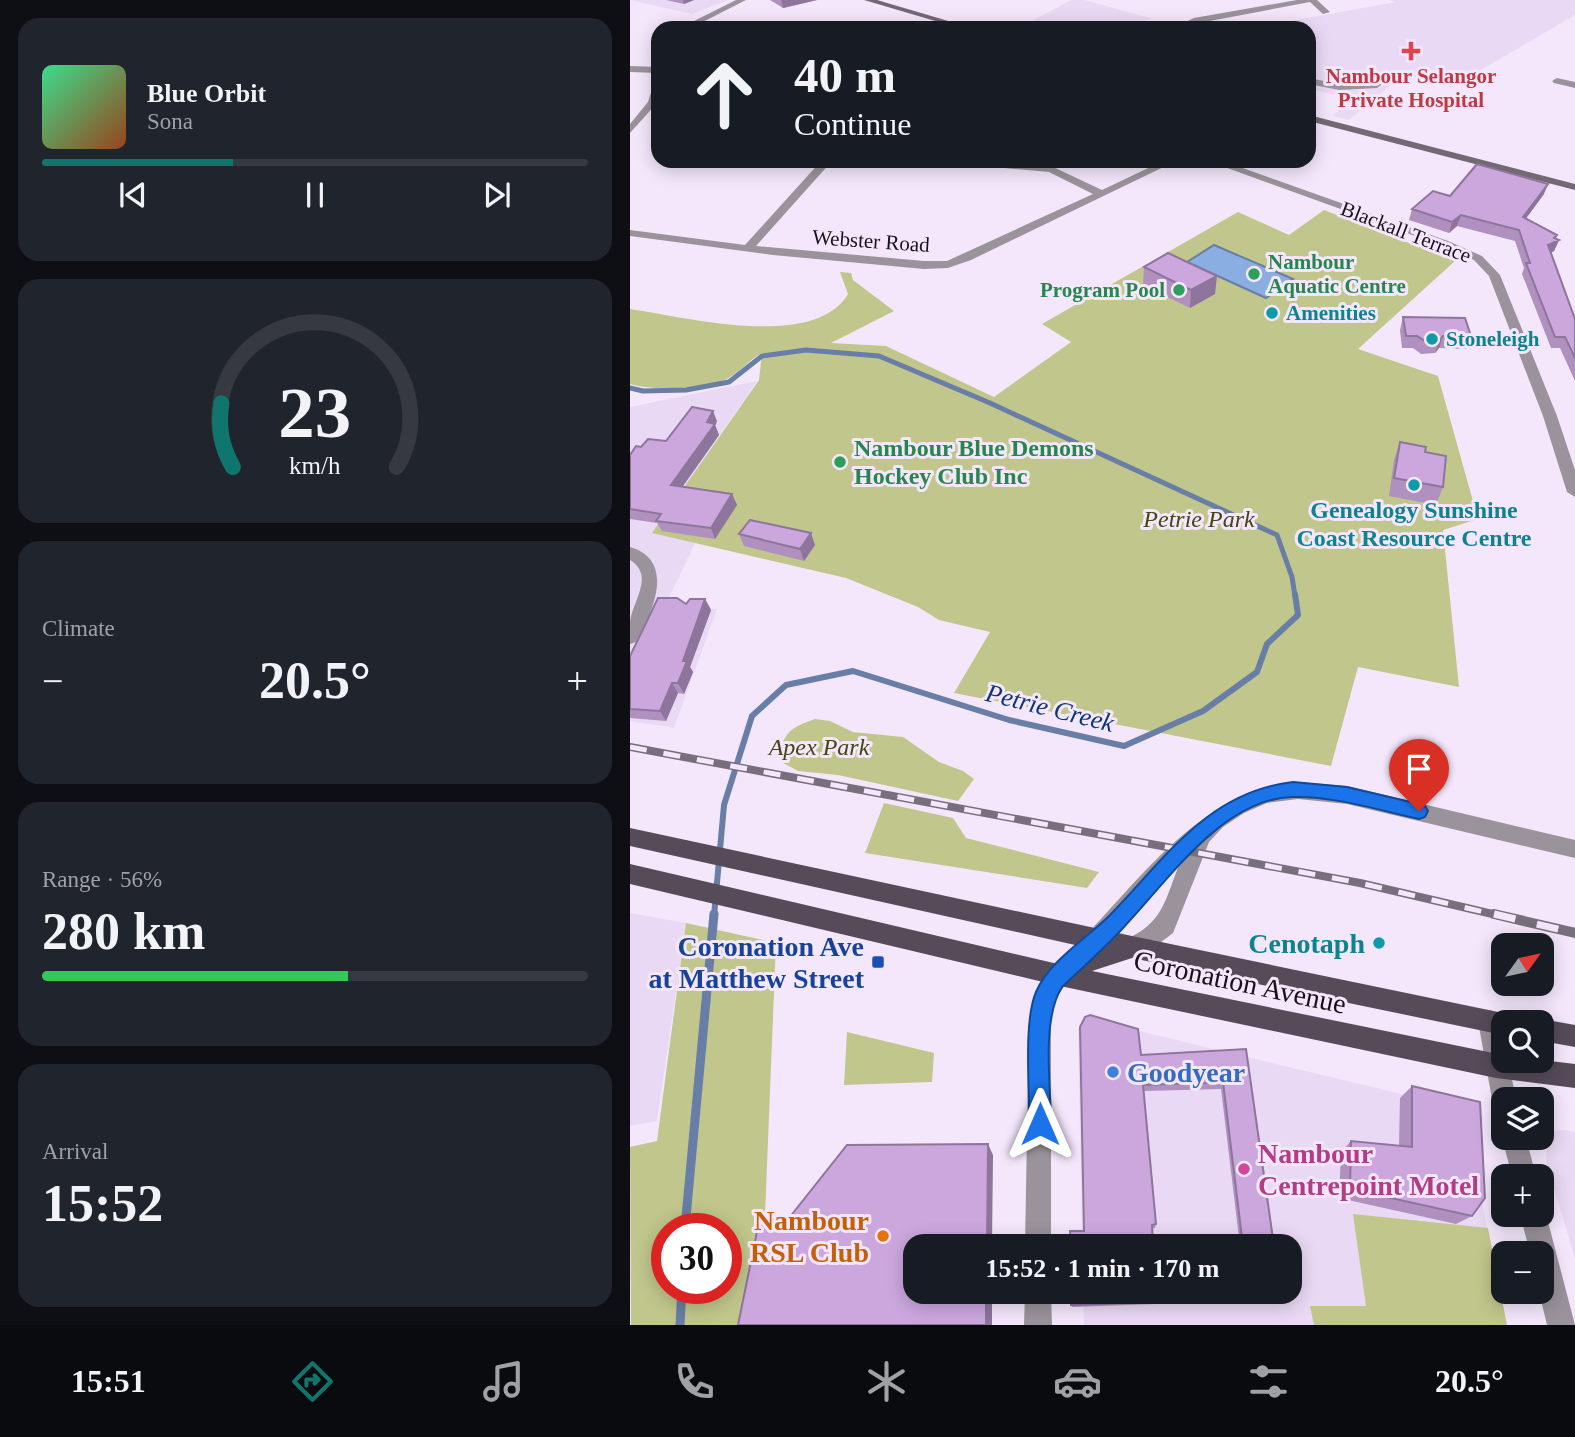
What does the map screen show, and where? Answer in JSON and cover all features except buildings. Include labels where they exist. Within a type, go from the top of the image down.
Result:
[{"type":"main road","points":[[868,0],[943,21]]},
{"type":"main road","points":[[1316,120],[1575,187]]},
{"type":"main road","name":"Coronation Avenue","points":[[632,838],[1132,947],[1491,1021]]},
{"type":"main road","name":"Coronation Avenue","points":[[636,875],[1060,975],[1491,1065]]},
{"type":"main road","points":[[1060,975],[1097,939]]},
{"type":"main road","points":[[1060,975],[1076,965],[1132,947]]},
{"type":"main road","points":[[1554,1032],[1575,1036]]},
{"type":"main road","name":"Coronation Avenue","points":[[1551,1073],[1575,1076]]},
{"type":"street","points":[[698,21],[742,0]]},
{"type":"street","points":[[1192,21],[1312,0],[1326,12]]},
{"type":"street","points":[[630,69],[651,70]]},
{"type":"street","points":[[1316,82],[1339,87],[1377,85],[1393,72]]},
{"type":"street","points":[[1557,81],[1575,85]]},
{"type":"street","points":[[630,130],[651,104]]},
{"type":"street","points":[[747,249],[821,168]]},
{"type":"street","points":[[1040,168],[1051,169],[1100,192]]},
{"type":"street","name":"Webster Road","points":[[630,233],[747,249],[924,265],[948,264],[967,258],[1155,168]]},
{"type":"street","name":"Blackall Terrace","points":[[1233,168],[1444,243],[1478,258],[1494,275],[1550,416],[1575,492]]},
{"type":"street","points":[[630,553],[647,564],[651,577],[642,610],[630,637]]},
{"type":"street","points":[[1097,939],[1170,860],[1208,827],[1229,811],[1261,796],[1284,791],[1313,790],[1379,801],[1575,849]]},
{"type":"street","points":[[1132,947],[1144,942],[1165,926],[1200,838],[1208,827]]},
{"type":"street","points":[[1038,1234],[1040,1020],[1045,996],[1060,975]]},
{"type":"street","points":[[1536,1227],[1561,1325]]},
{"type":"street","points":[[1038,1304],[1038,1325]]},
{"type":"shaded area","points":[[630,0],[728,0],[692,14]]},
{"type":"shaded area","points":[[1071,0],[1085,0],[1153,19],[1142,21],[1032,21]]},
{"type":"shaded area","name":"Nambour Selangor Private Hospital","points":[[1388,0],[1575,0],[1575,15],[1452,87],[1403,75],[1349,120],[1332,116],[1352,99],[1316,90],[1316,21],[1290,21],[1396,2]]},
{"type":"shaded area","points":[[757,381],[653,532],[695,543],[664,608],[717,609],[674,728],[630,721],[630,407]]},
{"type":"shaded area","points":[[630,913],[686,923],[657,1121],[630,1126]]},
{"type":"shaded area","points":[[1089,1019],[1464,1109],[1491,1248],[1491,1304],[1502,1304],[1506,1325],[1084,1325],[1083,1304],[1302,1304],[1302,1234],[1082,1234],[1078,1029]]},
{"type":"shaded area","points":[[1554,1131],[1575,1132],[1575,1259],[1554,1188],[1554,1164],[1547,1164],[1546,1161],[1547,1150],[1554,1150]]},
{"type":"green space","name":"Petrie Park","points":[[1324,210],[1455,261],[1358,349],[1438,376],[1478,519],[1443,530],[1459,687],[1358,667],[1331,766],[954,693],[990,632],[939,620],[918,607],[846,578],[652,533],[759,380],[762,353],[732,376],[717,383],[679,388],[652,388],[630,384],[630,309],[747,326],[779,326],[807,322],[831,311],[848,294],[840,272],[851,273],[853,280],[894,311],[831,343],[886,346],[994,397],[1071,342],[1042,324],[1238,212],[1289,235]]},
{"type":"green space","name":"Apex Park","points":[[815,719],[830,721],[853,732],[903,737],[939,762],[963,771],[974,779],[958,801],[838,775],[798,771],[783,763],[778,753],[791,730]]},
{"type":"green space","points":[[884,803],[953,818],[966,838],[1099,872],[1087,888],[865,853]]},
{"type":"green space","points":[[686,923],[776,943],[765,1215],[745,1325],[631,1325],[630,1147],[657,1141]]},
{"type":"green space","points":[[847,1032],[934,1053],[932,1082],[844,1085]]},
{"type":"green space","points":[[1353,1214],[1488,1228],[1491,1243],[1491,1304],[1503,1304],[1507,1325],[1314,1325],[1310,1306],[1366,1306]]},
{"type":"water","points":[[1214,245],[1293,279],[1266,298],[1187,262]]},
{"type":"waterway","name":"Petrie Creek","points":[[630,388],[643,391],[686,390],[729,382],[762,356],[806,350],[879,356],[990,403],[1277,535],[1292,577],[1295,596]]},
{"type":"waterway","name":"Petrie Creek","points":[[714,916],[724,805],[752,716],[786,685],[853,671],[1009,720],[1124,746],[1203,711],[1257,672],[1267,644],[1298,615],[1295,594]]},
{"type":"waterway","name":"Petrie Creek","points":[[686,1213],[714,914]]},
{"type":"waterway","name":"Petrie Creek","points":[[680,1325],[681,1304]]},
{"type":"railway","points":[[630,747],[1360,883],[1501,916]]},
{"type":"railway","points":[[1494,914],[1575,933]]},
{"type":"place","name":"Nambour Selangor Private Hospital","points":[[1411,51]]},
{"type":"place","name":"Nambour Aquatic Centre","points":[[1254,274]]},
{"type":"place","name":"Program Pool","points":[[1179,290]]},
{"type":"place","name":"Amenities","points":[[1272,313]]},
{"type":"place","name":"Stoneleigh","points":[[1432,339]]},
{"type":"place","name":"Nambour Blue Demons Hockey Club Inc","points":[[840,462]]},
{"type":"place","name":"Genealogy Sunshine Coast Resource Centre","points":[[1414,485]]},
{"type":"place","name":"Cenotaph","points":[[1379,943]]},
{"type":"place","name":"Coronation Ave at Matthew Street","points":[[878,962]]},
{"type":"place","name":"Goodyear","points":[[1113,1072]]},
{"type":"place","name":"Nambour Centrepoint Motel","points":[[1244,1169]]},
{"type":"place","name":"Nambour RSL Club","points":[[883,1236]]},
{"type":"route","points":[[1040,1124],[1040,1020],[1042,1004],[1050,987],[1116,922],[1170,860],[1208,827],[1229,811],[1252,800],[1274,792],[1293,790],[1347,795],[1419,811]]}]
